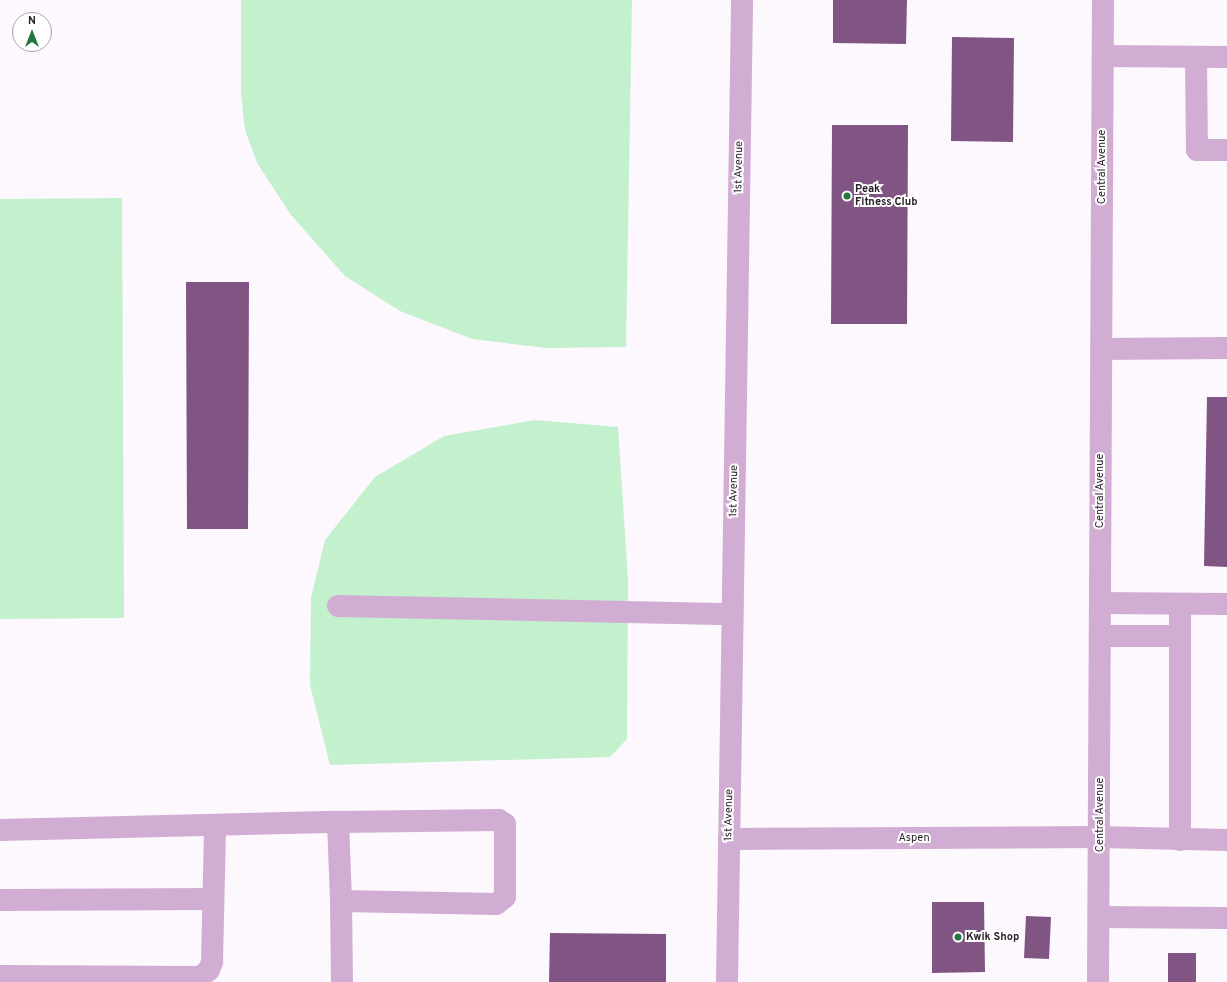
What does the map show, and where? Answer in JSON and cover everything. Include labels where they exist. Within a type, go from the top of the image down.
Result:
[{"type":"street","name":"1st Avenue","points":[[727,982],[742,0]]},
{"type":"street","name":"Central Avenue","points":[[1098,982],[1100,837],[1103,0]]},
{"type":"street","points":[[1103,56],[1227,57]]},
{"type":"street","points":[[1196,57],[1196,150],[1227,150]]},
{"type":"street","points":[[1102,349],[1227,348]]},
{"type":"street","points":[[1100,603],[1227,604]]},
{"type":"street","points":[[1180,604],[1180,840]]},
{"type":"street","points":[[338,606],[732,614]]},
{"type":"street","points":[[1100,636],[1180,636]]},
{"type":"street","points":[[0,830],[338,822],[499,820],[505,824],[505,897],[496,904],[341,902]]},
{"type":"street","points":[[338,822],[342,982]]},
{"type":"street","points":[[0,976],[200,977],[209,970],[212,962],[215,825]]},
{"type":"street","name":"Aspen","points":[[729,839],[1100,837],[1227,840]]},
{"type":"street","points":[[0,900],[213,899]]},
{"type":"street","points":[[1099,917],[1227,918]]},
{"type":"green space","points":[[241,0],[632,0],[626,347],[546,348],[472,339],[400,311],[345,276],[291,215],[257,163],[245,130],[241,94]]},
{"type":"green space","points":[[122,198],[124,618],[0,619],[0,199]]},
{"type":"green space","points":[[535,420],[618,427],[628,580],[627,739],[610,757],[330,765],[310,685],[311,598],[325,540],[375,477],[444,436]]},
{"type":"building","points":[[833,0],[907,0],[906,44],[833,43]]},
{"type":"building","points":[[952,37],[1014,38],[1013,142],[951,141]]},
{"type":"building","points":[[832,125],[908,125],[907,324],[831,324]]},
{"type":"building","points":[[186,282],[249,282],[248,529],[187,529]]},
{"type":"building","points":[[1207,397],[1227,397],[1227,567],[1204,566]]},
{"type":"building","name":"Kwik Shop","points":[[932,902],[984,902],[985,972],[932,973]]},
{"type":"building","points":[[1026,916],[1051,917],[1049,959],[1024,958]]},
{"type":"building","points":[[550,933],[666,934],[666,982],[549,982]]},
{"type":"building","points":[[1168,953],[1196,953],[1196,982],[1168,982]]},
{"type":"place","name":"Peak Fitness Club","points":[[847,196]]},
{"type":"place","name":"Kwik Shop","points":[[958,937]]}]
